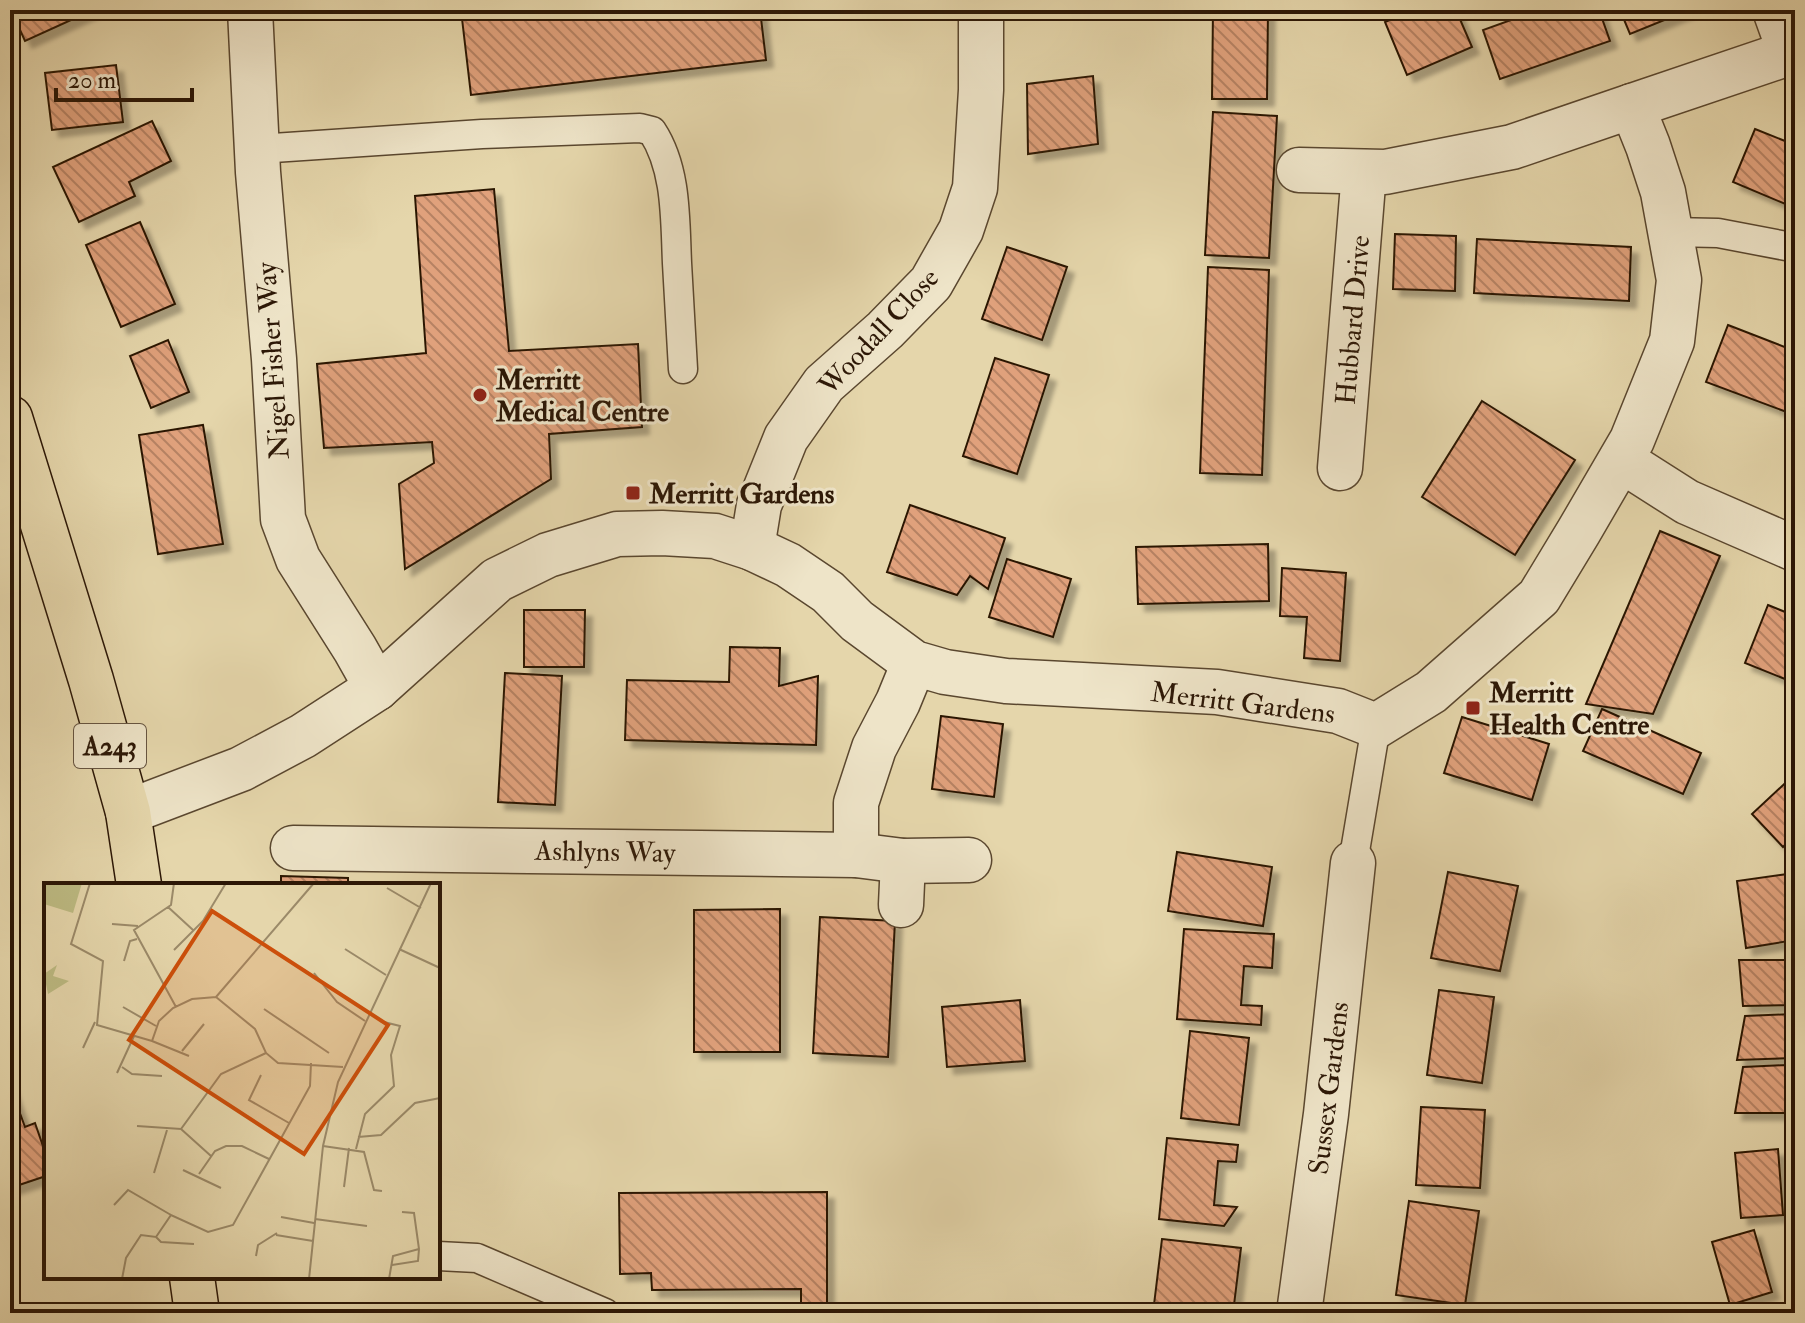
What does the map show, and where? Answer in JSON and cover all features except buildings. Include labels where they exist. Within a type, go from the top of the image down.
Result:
[{"type":"highway","name":"A243","points":[[10,418],[91,680],[128,812],[139,883]]},
{"type":"highway","points":[[192,1279],[197,1313]]},
{"type":"street","name":"Nigel Fisher Way","points":[[250,10],[283,519],[298,559],[377,688]]},
{"type":"street","name":"Woodall Close","points":[[752,548],[759,505],[786,438],[824,384],[885,330],[931,283],[961,230],[975,188],[981,90],[981,10]]},
{"type":"street","points":[[1299,170],[1385,172],[1512,147],[1792,52],[1775,10]]},
{"type":"street","points":[[1376,726],[1431,692],[1539,597],[1632,440],[1672,341],[1679,280],[1663,192],[1632,106]]},
{"type":"street","name":"Hubbard Drive","points":[[1340,468],[1364,172]]},
{"type":"street","points":[[1621,460],[1687,502],[1795,549]]},
{"type":"street","name":"Merritt Gardens","points":[[128,812],[241,769],[303,736],[377,688],[497,580],[548,555],[617,534],[715,536],[752,548],[788,565],[828,592],[857,621],[914,663],[945,672],[1006,681],[1217,692],[1338,711],[1376,726]]},
{"type":"street","points":[[856,855],[856,803],[874,748],[914,663]]},
{"type":"street","name":"Ashlyns Way","points":[[293,848],[356,833],[856,855],[903,861],[969,860]]},
{"type":"street","points":[[901,905],[903,861]]},
{"type":"street","name":"Sussex Gardens","points":[[1299,1313],[1326,1114],[1353,863]]},
{"type":"lane","points":[[258,149],[482,134],[640,128],[652,131],[661,146],[669,171],[683,369]]},
{"type":"lane","points":[[1670,232],[1718,233],[1795,246]]},
{"type":"lane","points":[[1353,863],[1376,726]]},
{"type":"lane","points":[[440,1256],[477,1258],[605,1313]]},
{"type":"place","name":"Merritt Medical Centre","points":[[480,395]]},
{"type":"place","name":"Merritt Gardens","points":[[633,493]]},
{"type":"place","name":"Merritt Health Centre","points":[[1473,708]]}]
